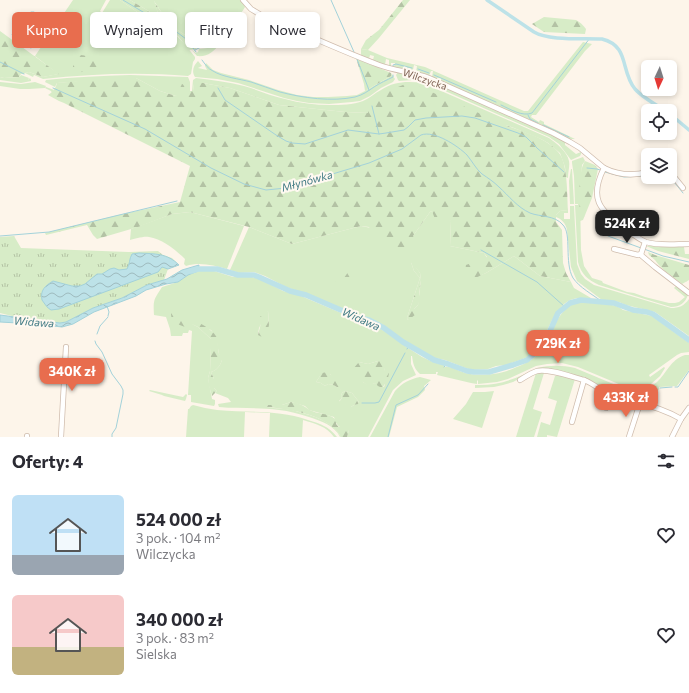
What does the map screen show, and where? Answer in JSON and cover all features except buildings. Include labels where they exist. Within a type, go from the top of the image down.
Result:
[{"type":"street","name":"Wilczycka","points":[[243,0],[251,9],[261,15],[386,68],[414,73],[429,78],[553,133],[580,148],[604,168],[619,174],[641,174]]},
{"type":"street","points":[[604,168],[597,190],[598,201],[600,206],[610,218],[645,244],[689,244]]},
{"type":"street","points":[[677,181],[683,188]]},
{"type":"street","points":[[641,253],[645,244]]},
{"type":"street","points":[[614,250],[638,255],[641,253]]},
{"type":"street","points":[[641,253],[655,267],[689,293]]},
{"type":"street","points":[[61,437],[66,347]]},
{"type":"street","points":[[520,380],[537,371],[549,371],[584,380],[610,395],[669,412],[681,419]]},
{"type":"street","points":[[572,422],[584,380]]},
{"type":"street","points":[[606,408],[610,395]]},
{"type":"street","points":[[629,437],[640,403]]},
{"type":"street","points":[[672,437],[681,419],[689,408]]},
{"type":"green space","points":[[73,0],[106,0],[100,11],[101,12],[90,12],[90,48],[177,48],[177,36],[185,44],[185,48],[188,48],[195,57],[191,74],[188,76],[115,74],[43,79],[34,75],[33,77],[25,73],[29,72],[43,77],[58,74],[35,56],[40,48],[82,48],[82,12],[65,12]]},
{"type":"green space","points":[[110,0],[120,0],[137,12],[103,12]]},
{"type":"green space","points":[[120,0],[130,0],[150,12],[137,12]]},
{"type":"green space","points":[[130,0],[241,0],[245,7],[242,12],[185,12],[185,35],[177,30],[177,12],[161,12],[154,1],[158,12],[150,12]]},
{"type":"green space","points":[[153,0],[161,12],[158,12]]},
{"type":"green space","points":[[403,0],[410,0],[368,50],[361,49],[366,40],[379,30]]},
{"type":"green space","points":[[544,17],[576,20],[586,29],[585,34],[544,32],[532,24]]},
{"type":"green space","points":[[177,30],[185,35],[185,45],[178,36]]},
{"type":"green space","points":[[0,31],[12,40],[12,48],[23,48],[59,74],[43,77],[29,72],[21,74],[19,77],[0,77]]},
{"type":"green space","points":[[583,42],[592,44],[536,115],[532,115],[531,117],[539,122],[540,120],[544,122],[544,124],[575,139],[569,139],[551,129],[436,79],[432,77],[433,71],[431,71],[429,76],[416,72],[417,66],[414,65],[413,70],[411,71],[393,67],[395,63],[391,63],[391,67],[389,66],[389,60],[386,59],[385,65],[373,60],[374,56],[370,55],[369,59],[361,56],[361,49],[368,50],[387,58],[425,67],[524,111],[528,111]]},
{"type":"green space","points":[[187,48],[197,48],[196,49],[189,50]]},
{"type":"green space","points":[[216,48],[207,55],[197,56],[192,50],[196,53],[199,49]]},
{"type":"green space","points":[[81,55],[101,60],[109,69],[73,73],[73,66]]},
{"type":"green space","points":[[356,58],[391,73],[391,76],[365,91]]},
{"type":"green space","points":[[198,61],[202,66],[198,68],[207,70],[205,66],[206,63],[213,70],[221,73],[297,95],[313,97],[357,95],[391,76],[391,73],[395,79],[393,82],[360,101],[329,104],[309,103],[284,98],[238,83],[195,77],[193,73],[195,64]]},
{"type":"green space","points":[[398,72],[421,77],[535,127],[565,141],[565,145],[576,154],[581,152],[581,154],[580,156],[571,160],[559,144],[549,137],[427,83],[413,80],[399,81],[396,75]]},
{"type":"green space","points":[[21,75],[29,78],[28,80],[30,78],[31,81],[21,83],[0,80],[0,77],[19,77]]},
{"type":"green space","points":[[130,75],[188,77],[190,82],[190,91],[176,96],[160,91],[136,78],[57,83],[55,87],[45,82],[46,80],[67,78]]},
{"type":"green space","points":[[111,78],[136,78],[160,91],[176,96],[182,84],[188,86],[188,91],[193,91],[194,84],[196,82],[230,88],[279,105],[368,113],[368,103],[388,91],[408,83],[508,126],[536,136],[548,143],[559,153],[566,172],[568,210],[560,211],[556,215],[556,222],[562,230],[563,263],[571,282],[540,276],[514,256],[471,280],[465,271],[466,265],[487,257],[484,253],[450,246],[451,221],[435,219],[432,211],[413,236],[418,246],[395,251],[390,250],[389,245],[395,238],[375,238],[369,227],[361,226],[292,244],[249,227],[190,212],[172,214],[138,227],[97,239],[87,225],[46,235],[45,233],[118,215],[180,202],[190,166],[48,95],[54,90],[57,83]]},
{"type":"green space","points":[[196,78],[244,86],[296,102],[324,105],[347,104],[363,101],[386,87],[396,83],[423,83],[549,138],[561,148],[568,157],[568,178],[566,177],[565,167],[560,153],[541,139],[509,126],[368,103],[368,113],[279,105],[230,88],[203,83],[194,84],[192,91],[193,80]]},
{"type":"green space","points":[[0,82],[21,84],[35,82],[46,86],[45,88],[20,89],[0,86]]},
{"type":"green space","points":[[46,87],[54,90],[52,93],[45,88]]},
{"type":"green space","points":[[583,157],[585,161],[582,165],[580,195],[581,250],[584,266],[592,278],[627,292],[669,303],[679,302],[685,297],[674,288],[676,286],[688,295],[682,304],[671,307],[599,285],[588,279],[583,273],[578,262],[575,205],[578,204],[575,204],[572,161]]},
{"type":"green space","points":[[585,161],[595,165],[598,169],[592,198],[583,220],[580,221],[580,181],[582,166]]},
{"type":"green space","points":[[571,169],[574,204],[570,204],[569,181]]},
{"type":"green space","points":[[570,206],[574,206],[577,264],[585,279],[594,285],[671,308],[681,306],[689,299],[689,336],[655,312],[619,302],[602,300],[577,281],[571,267],[565,224],[562,220],[556,217],[560,211],[568,210],[568,213],[564,213],[564,219],[570,219]]},
{"type":"green space","points":[[432,211],[451,221],[450,246],[484,253],[487,258],[471,279],[486,273],[514,256],[540,276],[571,282],[574,288],[591,298],[577,298],[564,304],[552,320],[540,345],[528,357],[506,365],[488,369],[471,370],[445,360],[435,358],[400,338],[382,324],[286,287],[254,272],[239,273],[230,270],[249,227],[292,244],[361,226],[413,236]],"holes":[[[411,262],[420,273],[421,280],[418,305],[408,320],[407,318],[420,278],[414,271]]]},
{"type":"green space","points":[[190,212],[244,226],[227,269],[206,264],[186,266],[184,264],[185,259],[168,245],[159,240],[142,237],[130,240],[131,229],[172,214]]},
{"type":"green space","points":[[14,236],[21,248],[129,252],[158,251],[163,255],[172,258],[179,265],[168,269],[164,280],[147,285],[122,298],[93,308],[66,322],[60,323],[16,317],[0,313],[0,237]]},
{"type":"green space","points":[[646,246],[684,247],[685,254],[689,254],[689,259],[658,251]]},
{"type":"green space","points":[[648,252],[689,265],[689,280],[682,284],[665,271],[649,255]]},
{"type":"green space","points":[[410,259],[420,273],[421,280],[419,295],[420,299],[418,305],[414,309],[415,315],[408,320],[407,318],[420,278],[414,271]]},
{"type":"green space","points":[[354,264],[350,272],[352,278],[345,285],[337,282],[334,278],[339,277],[339,281],[341,282]]},
{"type":"green space","points":[[198,271],[214,271],[233,277],[252,277],[262,280],[283,291],[301,296],[353,318],[369,323],[386,332],[422,357],[433,362],[474,375],[486,375],[507,371],[530,360],[545,346],[555,325],[565,310],[569,306],[579,302],[611,305],[623,310],[652,316],[689,343],[689,352],[677,355],[649,375],[650,377],[664,367],[665,368],[660,376],[651,384],[635,388],[621,385],[578,367],[562,363],[536,366],[508,379],[497,382],[478,384],[477,380],[477,384],[437,375],[438,372],[436,372],[436,374],[420,374],[415,368],[411,356],[411,364],[416,375],[403,381],[393,390],[368,437],[347,437],[349,430],[339,426],[334,417],[309,410],[305,406],[291,402],[282,405],[268,405],[267,407],[292,410],[320,419],[332,426],[340,437],[334,429],[327,424],[283,410],[219,407],[218,404],[231,402],[228,398],[215,393],[217,391],[214,388],[214,379],[211,372],[218,368],[222,360],[219,354],[216,337],[211,330],[192,324],[198,327],[211,339],[210,371],[208,378],[212,399],[215,400],[215,404],[214,406],[191,402],[191,395],[188,395],[192,331],[189,330],[188,333],[183,333],[182,336],[171,336],[166,317],[154,315],[154,303],[162,287],[178,282],[188,275]],"holes":[[[268,311],[269,325],[258,335],[259,328]],[[378,361],[384,367],[384,387],[375,383],[368,385],[363,382],[359,362],[368,364]],[[330,374],[342,390],[332,385],[328,384],[325,386],[316,382],[320,376]],[[345,391],[352,393],[359,402],[351,407],[339,401],[342,398],[342,393]]]},
{"type":"green space","points":[[173,311],[210,329],[217,338],[219,354],[226,359],[222,360],[218,368],[211,372],[214,379],[214,388],[217,391],[212,396],[208,378],[210,371],[211,339],[198,327],[192,324],[185,327],[172,322],[171,314]]},
{"type":"green space","points":[[268,311],[269,325],[267,333],[262,337],[258,335],[261,323],[259,318]]},
{"type":"green space","points":[[685,355],[689,355],[689,370],[677,386],[659,387],[649,404],[609,394],[594,383],[538,370],[537,368],[547,366],[565,366],[575,368],[623,388],[629,390],[641,390],[641,392],[657,382],[672,363]]},
{"type":"green space","points":[[378,361],[385,361],[386,364],[384,370],[389,373],[387,383],[382,388],[375,383],[368,386],[356,379],[353,369],[359,362],[368,364]]},
{"type":"green space","points":[[536,369],[513,382],[494,387],[475,388],[475,385],[499,383],[521,376]]},
{"type":"green space","points":[[327,372],[342,382],[342,391],[335,386],[328,384],[325,386],[316,382],[322,373]]},
{"type":"green space","points":[[536,373],[544,373],[533,409],[542,412],[534,437],[516,437]]},
{"type":"green space","points":[[559,375],[575,379],[557,437],[547,435],[547,437],[537,437],[541,422],[550,425],[557,401],[548,398],[555,376]]},
{"type":"green space","points":[[420,377],[431,380],[424,386],[425,390],[418,397],[397,407],[389,437],[370,437],[395,391],[406,382]]},
{"type":"green space","points":[[149,391],[183,397],[186,394],[187,395],[185,401],[164,396]]},
{"type":"green space","points":[[345,391],[352,393],[359,402],[358,404],[351,407],[344,404],[340,405],[339,402],[342,398],[342,393]]},
{"type":"green space","points":[[494,391],[482,428],[453,419],[466,404],[473,392]]},
{"type":"green space","points":[[291,402],[300,404],[312,411],[331,416],[337,421],[336,424],[339,427],[345,424],[349,425],[347,437],[341,437],[328,423],[308,414],[287,409],[267,407],[268,405],[282,405]]},
{"type":"green space","points":[[193,405],[217,410],[274,413],[285,414],[324,426],[337,437],[334,437],[328,430],[320,426],[303,420],[302,437],[269,437],[270,413],[245,412],[244,437],[186,437],[188,409]]},
{"type":"water","points":[[139,253],[165,256],[179,265],[168,269],[162,267],[158,272],[59,309],[51,310],[42,300],[44,289],[53,281],[72,286],[80,286],[85,284],[97,274],[102,274],[110,269],[127,269],[132,254]]},
{"type":"water","points":[[199,265],[198,271],[188,275],[178,282],[146,290],[136,296],[94,312],[73,324],[62,327],[0,322],[0,315],[60,323],[66,322],[93,308],[122,298],[147,285],[167,279],[182,270]]},
{"type":"waterway","points":[[123,0],[178,33],[186,39],[196,52]]},
{"type":"waterway","points":[[331,0],[354,52]]},
{"type":"waterway","points":[[487,0],[540,35],[557,38],[602,39],[611,42],[621,53],[630,82],[638,92],[655,104]]},
{"type":"waterway","points":[[501,105],[520,113],[532,113],[590,38]]},
{"type":"waterway","points":[[195,50],[199,48]]},
{"type":"waterway","points":[[357,59],[369,90]]},
{"type":"waterway","points":[[202,60],[210,69],[221,75],[251,82],[280,92],[318,99],[337,99],[358,96],[393,77],[393,75]]},
{"type":"waterway","name":"Młynówka","points":[[0,62],[24,74]]},
{"type":"waterway","points":[[393,66],[396,64],[412,68]]},
{"type":"waterway","points":[[418,69],[429,73]]},
{"type":"waterway","points":[[434,75],[496,102]]},
{"type":"waterway","name":"Młynówka","points":[[53,88],[145,129],[211,168],[244,184],[266,190],[286,188],[369,163],[402,149],[421,135],[426,134],[439,137],[452,143],[463,151],[482,174],[495,183],[521,208],[530,213],[556,219],[563,225],[566,229],[569,264],[573,278],[583,288],[601,301]]},
{"type":"waterway","points":[[218,88],[225,100],[276,135],[292,143],[305,144],[348,130],[379,134],[386,133],[404,130],[415,120],[462,116],[475,118],[526,137],[564,172]]},
{"type":"waterway","points":[[372,106],[379,134]]},
{"type":"waterway","points":[[528,115],[530,119],[538,123]]},
{"type":"waterway","points":[[677,120],[689,130]]},
{"type":"waterway","points":[[543,125],[569,137]]},
{"type":"waterway","points":[[587,168],[600,170]]},
{"type":"waterway","points":[[605,172],[624,177],[641,176]]},
{"type":"waterway","points":[[676,184],[683,193]]},
{"type":"waterway","points":[[0,236],[49,232],[177,201]]},
{"type":"waterway","name":"Młynówka","points":[[608,236],[641,248]]},
{"type":"waterway","name":"Młynówka","points":[[644,249],[663,256],[689,262]]},
{"type":"waterway","points":[[481,250],[537,282],[565,307]]},
{"type":"waterway","name":"Widawa","points":[[191,271],[198,269],[217,269],[238,275],[254,275],[290,291],[306,295],[360,318],[369,320],[434,360],[474,372],[489,372],[527,360],[543,346],[558,313],[570,303],[581,300],[614,303],[633,310],[653,314],[689,340]]},
{"type":"waterway","points":[[107,306],[109,312],[108,316]]},
{"type":"waterway","points":[[97,334],[100,326],[108,317]]},
{"type":"waterway","points":[[95,341],[112,374],[123,390],[116,428],[112,434],[112,437]]},
{"type":"waterway","points":[[362,403],[379,402],[405,353]]},
{"type":"waterway","name":"Widawa","points":[[444,367],[447,364]]},
{"type":"waterway","points":[[675,387],[678,387],[689,371]]},
{"type":"waterway","points":[[388,437],[396,405],[418,395],[428,384]]},
{"type":"waterway","points":[[660,388],[672,387]]}]
